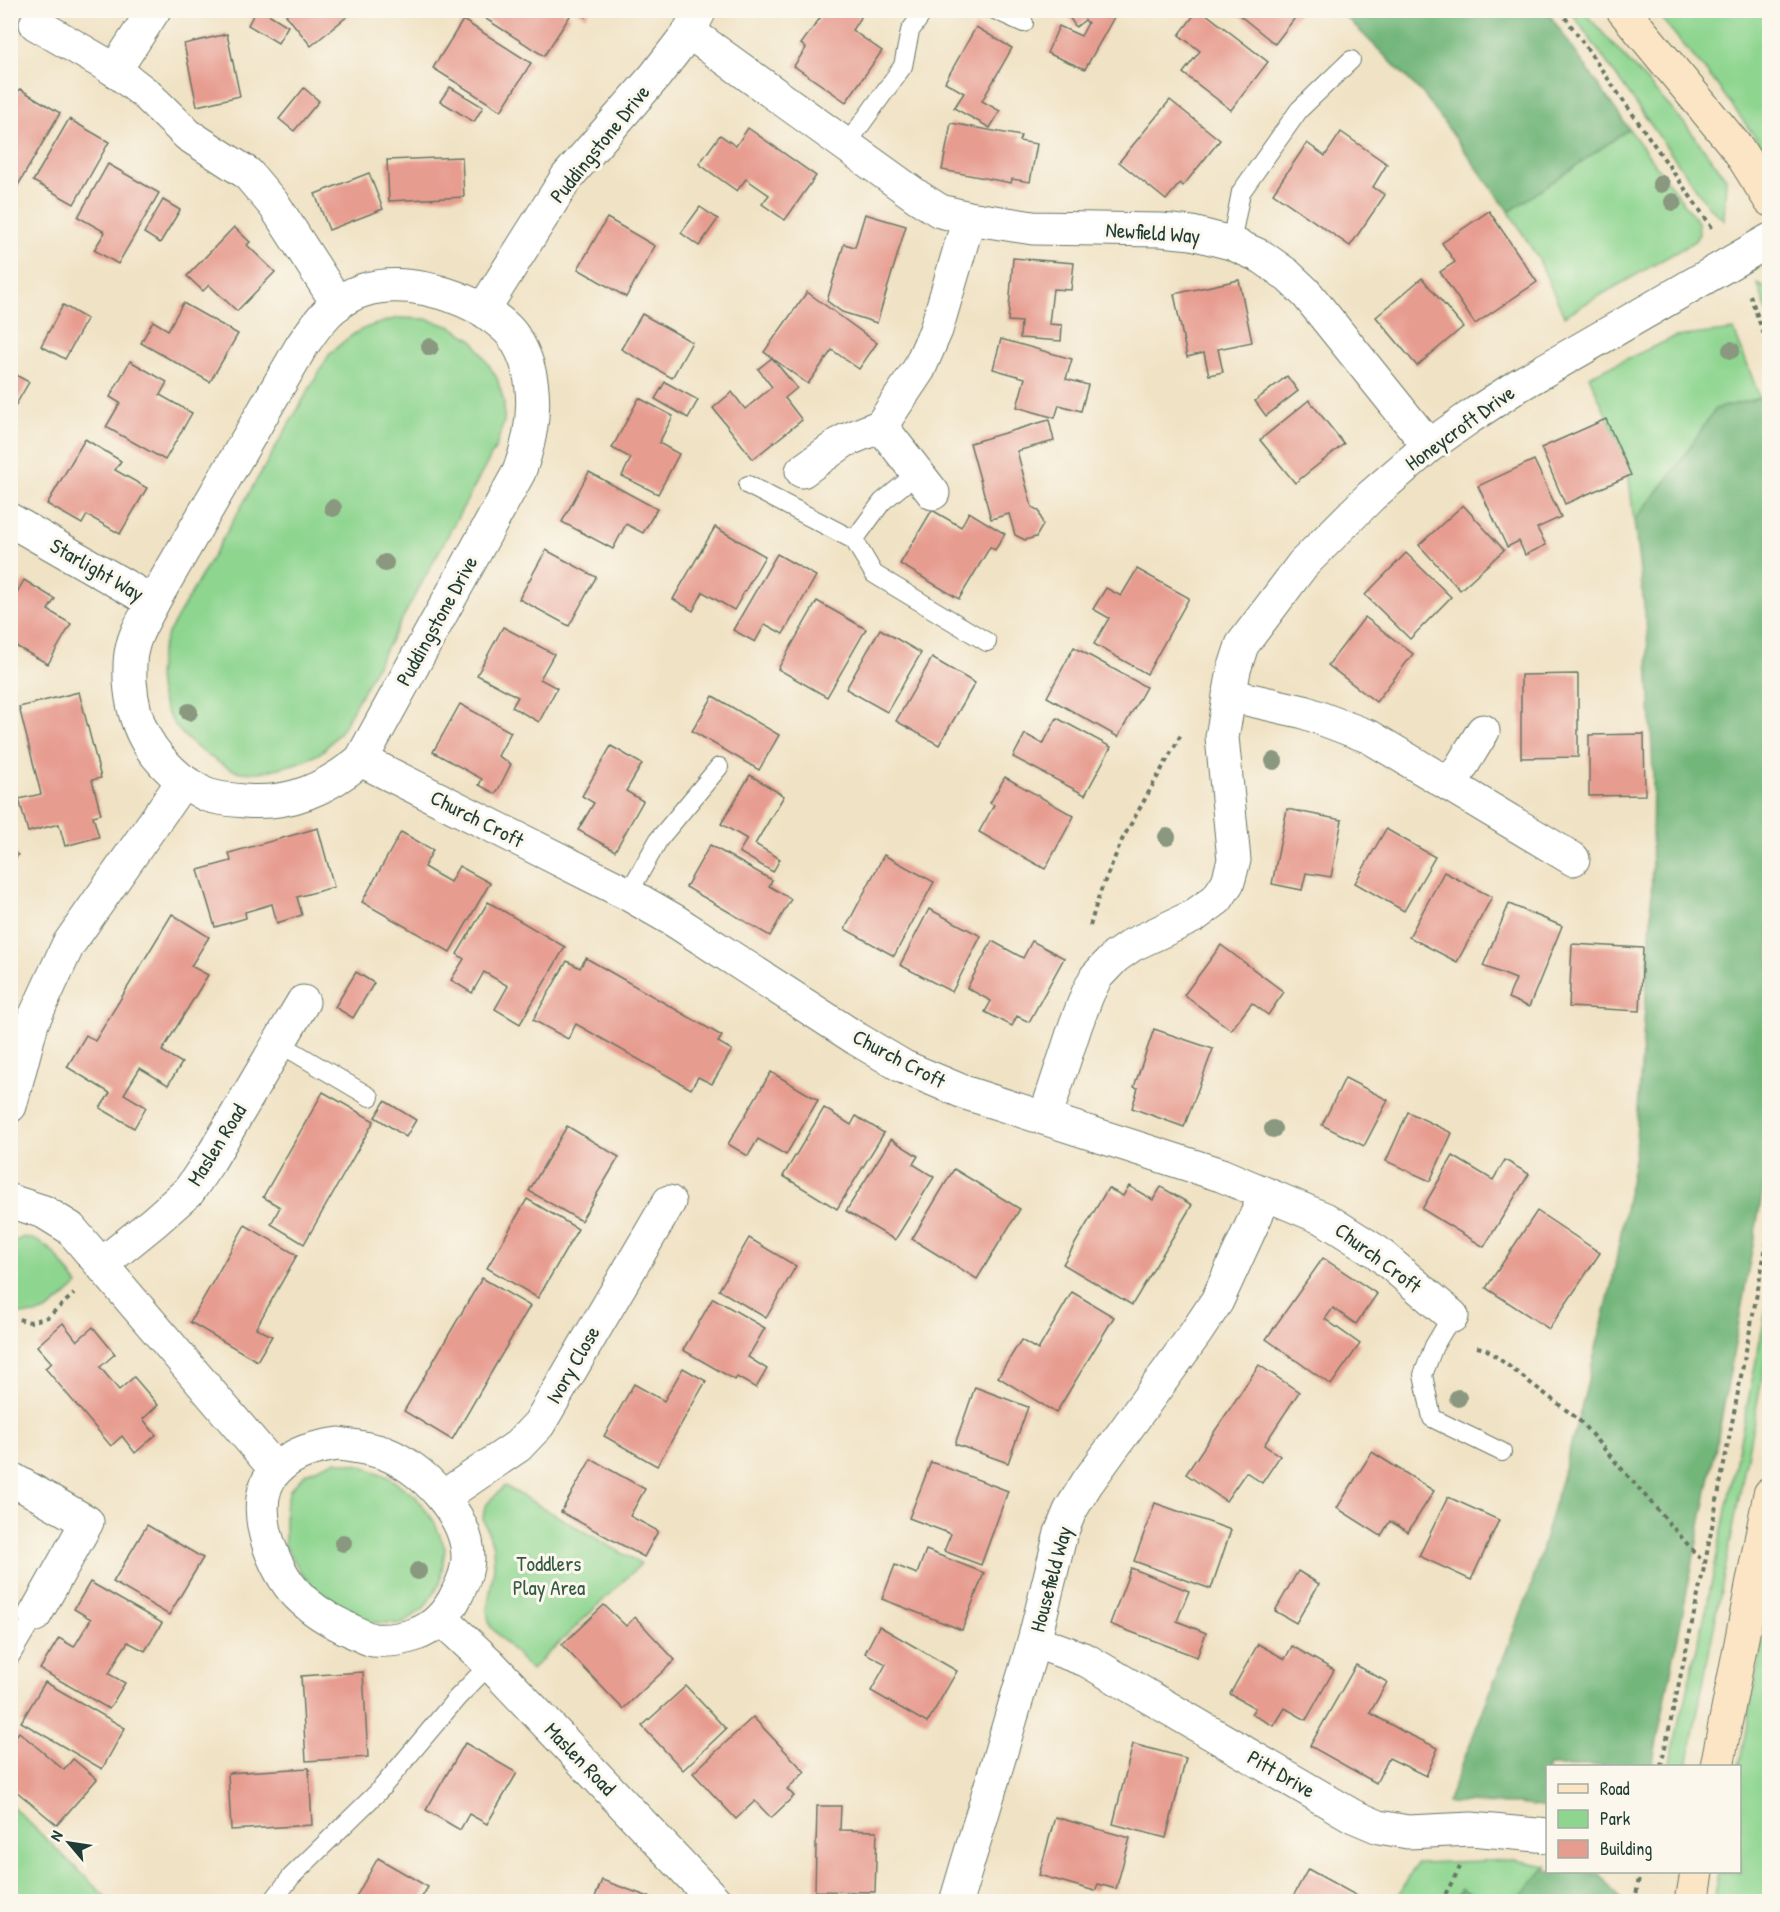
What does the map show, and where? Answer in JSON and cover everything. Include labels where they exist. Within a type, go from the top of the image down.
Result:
[{"type":"street","points":[[115,69],[154,10]]},
{"type":"street","points":[[1623,10],[1738,149],[1770,200]]},
{"type":"street","name":"Newfield Way","points":[[694,21],[848,144],[940,211],[1033,228],[1192,233],[1231,243],[1262,257],[1286,274],[1306,294],[1429,446]]},
{"type":"street","name":"Puddingstone Drive","points":[[483,310],[567,177],[655,76],[694,21]]},
{"type":"street","points":[[36,24],[115,69],[146,94],[188,135],[247,173],[274,206],[338,304]]},
{"type":"street","points":[[802,471],[844,441],[881,426],[919,369],[932,340],[969,218]]},
{"type":"street","name":"Honeycroft Drive","points":[[1045,1118],[1076,1024],[1096,977],[1115,957],[1132,945],[1194,916],[1216,899],[1228,882],[1234,860],[1222,736],[1234,670],[1242,645],[1303,564],[1371,496],[1429,446],[1518,385],[1770,240]]},
{"type":"street","name":"Puddingstone Drive","points":[[407,287],[440,291],[461,298],[501,323],[514,337],[523,355],[534,396],[531,432],[526,454],[519,472],[361,760],[331,783],[296,798],[275,802],[228,800],[206,795],[169,770],[144,738],[136,718],[131,688],[131,651],[134,639],[153,602],[301,346],[315,325],[338,304],[355,294],[375,288],[407,287]]},
{"type":"street","points":[[881,426],[924,484]]},
{"type":"street","name":"Starlight Way","points":[[10,520],[153,602]]},
{"type":"street","points":[[1229,695],[1304,712],[1370,737],[1572,859]]},
{"type":"street","points":[[1450,785],[1483,731]]},
{"type":"street","name":"Church Croft","points":[[361,760],[628,894],[675,921],[856,1039],[904,1067],[966,1093],[1221,1175],[1325,1219],[1377,1252],[1452,1316]]},
{"type":"street","points":[[10,1106],[15,1068],[32,1023],[68,945],[183,781]]},
{"type":"street","name":"Maslen Road","points":[[103,1266],[189,1191],[210,1160],[303,1002]]},
{"type":"street","name":"Housefield Way","points":[[956,1902],[1034,1641],[1061,1533],[1070,1511],[1087,1483],[1217,1301],[1266,1194]]},
{"type":"street","points":[[10,1202],[44,1212],[70,1228],[276,1470]]},
{"type":"street","name":"Ivory Close","points":[[443,1497],[518,1446],[539,1424],[669,1202]]},
{"type":"street","points":[[339,1444],[385,1453],[425,1479],[443,1497],[456,1516],[465,1535],[468,1558],[463,1582],[442,1618],[421,1633],[402,1639],[373,1640],[327,1619],[308,1604],[292,1589],[267,1544],[262,1523],[263,1503],[267,1485],[276,1470],[297,1454],[321,1446],[339,1444]]},
{"type":"street","points":[[10,1478],[87,1522],[35,1615]]},
{"type":"street","points":[[1717,1765],[1770,1494]]},
{"type":"street","name":"Maslen Road","points":[[442,1618],[490,1664],[716,1902]]},
{"type":"street","name":"Pitt Drive","points":[[1034,1641],[1086,1660],[1353,1816],[1370,1823],[1408,1832],[1471,1829],[1546,1836]]},
{"type":"street","points":[[1692,1902],[1697,1873]]},
{"type":"lane","points":[[848,144],[903,66],[910,31],[925,10]]},
{"type":"lane","points":[[995,10],[1024,23]]},
{"type":"lane","points":[[1231,243],[1241,192],[1299,111],[1351,60]]},
{"type":"lane","points":[[854,540],[882,502],[924,484]]},
{"type":"lane","points":[[748,485],[854,540],[874,574],[987,642]]},
{"type":"lane","points":[[628,894],[659,839],[719,767]]},
{"type":"lane","points":[[279,1043],[370,1098]]},
{"type":"lane","points":[[1452,1316],[1434,1346],[1423,1375],[1432,1418],[1502,1452]]},
{"type":"lane","points":[[10,1657],[35,1615]]},
{"type":"lane","points":[[272,1902],[291,1877],[378,1792],[442,1715],[490,1664]]},
{"type":"path","points":[[1560,10],[1735,261],[1748,288],[1770,352]]},
{"type":"path","points":[[1096,977],[1081,958],[1099,895],[1122,840],[1184,729]]},
{"type":"path","points":[[1661,1765],[1705,1563],[1770,1226]]},
{"type":"path","points":[[10,1317],[30,1322],[48,1317],[103,1266]]},
{"type":"path","points":[[1452,1316],[1465,1343],[1486,1349],[1578,1419],[1705,1563]]},
{"type":"path","points":[[1635,1902],[1640,1873]]},
{"type":"green space","points":[[1340,11],[1547,11],[1629,129],[1509,212],[1424,95]]},
{"type":"green space","points":[[1572,11],[1583,11],[1685,124],[1726,178],[1724,220],[1709,207]]},
{"type":"green space","points":[[1655,11],[1769,11],[1769,156],[1714,81]]},
{"type":"green space","points":[[1629,129],[1698,222],[1699,234],[1694,242],[1564,316],[1538,258],[1509,212]]},
{"type":"green space","points":[[1758,284],[1769,290],[1769,318]]},
{"type":"green space","points":[[398,318],[426,319],[452,327],[473,340],[497,378],[504,402],[504,421],[496,447],[342,729],[329,745],[320,753],[303,761],[279,768],[256,772],[233,770],[193,745],[170,718],[159,688],[158,671],[167,635],[329,355],[360,330]]},
{"type":"green space","points":[[1734,330],[1760,398],[1715,410],[1674,471],[1634,521],[1627,462],[1589,376],[1675,337]]},
{"type":"green space","points":[[1760,398],[1770,429],[1769,1156],[1721,1421],[1652,1765],[1546,1765],[1546,1808],[1518,1804],[1447,1803],[1531,1587],[1581,1409],[1612,1283],[1635,1154],[1651,921],[1653,774],[1647,631],[1634,521],[1674,471],[1715,409]]},
{"type":"green space","points":[[24,1237],[49,1248],[78,1285],[48,1310],[32,1315],[10,1312],[11,1239],[13,1242]]},
{"type":"green space","points":[[1769,1296],[1769,1343],[1687,1765],[1669,1765],[1706,1610]]},
{"type":"green space","points":[[335,1461],[360,1465],[388,1477],[415,1496],[434,1521],[445,1548],[440,1584],[423,1609],[402,1624],[370,1622],[345,1614],[319,1594],[300,1571],[285,1545],[285,1508],[290,1490],[306,1473]]},
{"type":"green space","name":"Toddlers Play Area","points":[[505,1486],[641,1564],[531,1670],[490,1626],[487,1611],[494,1567],[493,1546],[483,1518],[485,1506]]},
{"type":"green space","points":[[1769,1608],[1769,1901],[1713,1901],[1718,1873],[1741,1873],[1741,1765],[1739,1765]]},
{"type":"green space","points":[[11,1805],[110,1901],[11,1901]]},
{"type":"green space","points":[[1516,1860],[1546,1866],[1546,1873],[1585,1873],[1622,1901],[1395,1902],[1417,1863]]},
{"type":"green space","points":[[1546,1867],[1546,1873],[1600,1874],[1622,1901],[1516,1901]]},
{"type":"green space","points":[[1461,1889],[1488,1901],[1454,1901]]},
{"type":"building","points":[[256,10],[262,10],[288,26],[278,43],[248,25]]},
{"type":"building","points":[[291,10],[355,10],[311,46],[286,15]]},
{"type":"building","points":[[472,10],[561,10],[570,16],[544,56]]},
{"type":"building","points":[[575,10],[590,10],[586,17]]},
{"type":"building","points":[[817,10],[853,10],[861,17],[852,30],[882,51],[846,102],[794,66],[806,48],[801,44],[823,14]]},
{"type":"building","points":[[1064,10],[1118,10],[1085,69],[1047,53],[1059,26],[1081,36],[1088,23],[1085,20],[1076,27]]},
{"type":"building","points":[[1198,10],[1268,62],[1231,110],[1183,73],[1200,51],[1179,35]]},
{"type":"building","points":[[1233,10],[1301,10],[1275,44]]},
{"type":"building","points":[[463,20],[531,63],[501,111],[433,68]]},
{"type":"building","points":[[976,27],[1012,48],[982,101],[1000,111],[990,128],[954,108],[964,93],[945,82]]},
{"type":"building","points":[[227,34],[240,96],[197,106],[184,44]]},
{"type":"building","points":[[450,87],[483,107],[474,122],[440,101]]},
{"type":"building","points":[[304,88],[319,101],[294,131],[279,119]]},
{"type":"building","points":[[20,89],[60,113],[13,194],[10,192],[10,104]]},
{"type":"building","points":[[1170,100],[1220,140],[1183,186],[1180,183],[1166,200],[1119,162]]},
{"type":"building","points":[[69,119],[109,142],[74,204],[33,181]]},
{"type":"building","points":[[951,123],[1021,136],[1019,141],[1037,144],[1030,182],[1012,179],[1011,183],[942,170]]},
{"type":"building","points":[[748,128],[816,176],[785,220],[762,204],[769,195],[746,179],[737,191],[699,164],[720,135],[736,146]]},
{"type":"building","points":[[1341,132],[1387,164],[1373,187],[1385,195],[1350,246],[1273,193],[1307,143],[1325,156]]},
{"type":"building","points":[[462,157],[464,197],[389,201],[387,160]]},
{"type":"building","points":[[108,164],[159,193],[118,264],[94,250],[105,232],[78,217]]},
{"type":"building","points":[[369,173],[383,209],[329,230],[315,194]]},
{"type":"building","points":[[163,200],[180,210],[160,243],[144,233]]},
{"type":"building","points":[[700,207],[718,219],[699,246],[681,233]]},
{"type":"building","points":[[1489,211],[1537,282],[1475,324],[1440,272],[1455,262],[1442,243]]},
{"type":"building","points":[[865,214],[906,226],[877,323],[842,312],[827,301],[844,244],[855,247]]},
{"type":"building","points":[[607,218],[655,246],[626,297],[578,269]]},
{"type":"building","points":[[234,227],[250,242],[247,245],[275,272],[237,311],[209,285],[203,291],[187,276]]},
{"type":"building","points":[[1013,258],[1074,263],[1071,290],[1053,289],[1049,324],[1062,325],[1061,341],[1020,338],[1021,322],[1008,321]]},
{"type":"building","points":[[1422,278],[1463,327],[1417,366],[1376,317]]},
{"type":"building","points":[[1239,280],[1252,342],[1218,349],[1223,372],[1209,375],[1204,353],[1187,357],[1174,294]]},
{"type":"building","points":[[807,292],[877,343],[859,369],[832,350],[808,384],[764,352]]},
{"type":"building","points":[[183,303],[238,334],[210,382],[141,343],[153,321],[168,330]]},
{"type":"building","points":[[63,305],[87,319],[65,359],[41,346]]},
{"type":"building","points":[[642,314],[692,342],[672,378],[621,349]]},
{"type":"building","points":[[1001,339],[1072,359],[1066,379],[1088,385],[1081,411],[1059,405],[1055,418],[1017,407],[1025,378],[993,369]]},
{"type":"building","points":[[772,358],[797,388],[785,398],[802,420],[753,459],[713,408],[732,392],[745,409],[772,387],[758,369]]},
{"type":"building","points":[[130,361],[167,382],[160,395],[192,413],[165,460],[106,427],[120,403],[110,397]]},
{"type":"building","points":[[10,372],[29,382],[10,415]]},
{"type":"building","points":[[1287,376],[1298,391],[1266,416],[1255,401]]},
{"type":"building","points":[[665,382],[698,400],[688,418],[655,399]]},
{"type":"building","points":[[639,398],[673,416],[659,443],[679,454],[658,494],[622,476],[631,458],[612,448]]},
{"type":"building","points":[[1309,400],[1344,444],[1295,483],[1260,440]]},
{"type":"building","points":[[1606,419],[1631,475],[1565,504],[1541,448]]},
{"type":"building","points":[[1049,420],[1054,441],[1017,451],[1032,507],[1039,511],[1043,525],[1036,537],[1025,540],[1015,535],[1009,514],[991,519],[970,443]]},
{"type":"building","points":[[85,439],[121,461],[115,470],[147,488],[120,534],[87,515],[82,524],[47,504]]},
{"type":"building","points":[[1534,460],[1561,517],[1537,528],[1546,545],[1525,555],[1519,541],[1507,547],[1478,486]]},
{"type":"building","points":[[589,472],[657,509],[643,533],[626,524],[613,549],[562,522]]},
{"type":"building","points":[[1463,505],[1504,550],[1460,590],[1419,545]]},
{"type":"building","points":[[932,510],[961,527],[969,512],[1005,534],[995,550],[990,547],[959,599],[900,564]]},
{"type":"building","points":[[715,527],[765,556],[734,610],[703,592],[693,611],[673,599]]},
{"type":"building","points":[[546,550],[596,577],[569,626],[519,599]]},
{"type":"building","points":[[1406,553],[1451,597],[1410,639],[1365,595]]},
{"type":"building","points":[[777,554],[816,576],[783,634],[765,624],[755,642],[733,630]]},
{"type":"building","points":[[1137,569],[1189,598],[1147,674],[1094,644],[1109,618],[1093,609],[1106,588],[1121,596]]},
{"type":"building","points":[[24,580],[55,599],[48,610],[71,624],[48,664],[10,643],[10,593],[15,596]]},
{"type":"building","points":[[817,601],[866,629],[827,697],[778,669]]},
{"type":"building","points":[[1365,617],[1413,654],[1376,702],[1328,665]]},
{"type":"building","points":[[503,627],[554,654],[540,679],[557,688],[539,722],[512,707],[518,697],[477,675]]},
{"type":"building","points":[[880,629],[921,653],[887,712],[846,689]]},
{"type":"building","points":[[1074,647],[1146,687],[1118,737],[1047,697]]},
{"type":"building","points":[[932,658],[975,683],[939,745],[896,721]]},
{"type":"building","points":[[1578,674],[1578,757],[1521,758],[1521,675]]},
{"type":"building","points":[[79,692],[101,778],[92,780],[101,814],[93,816],[99,837],[65,846],[59,824],[28,832],[19,799],[41,794],[19,707]]},
{"type":"building","points":[[713,696],[779,735],[759,770],[692,731]]},
{"type":"building","points":[[460,704],[511,732],[498,756],[511,764],[496,794],[479,785],[482,779],[433,752]]},
{"type":"building","points":[[1057,718],[1111,747],[1085,795],[1013,757],[1025,734],[1043,744]]},
{"type":"building","points":[[1644,734],[1645,795],[1589,796],[1589,735]]},
{"type":"building","points":[[611,746],[642,764],[626,791],[643,801],[615,851],[578,830],[594,803],[582,796]]},
{"type":"building","points":[[750,775],[784,796],[755,844],[780,859],[773,872],[739,852],[747,839],[721,824]]},
{"type":"building","points":[[1005,777],[1074,816],[1045,869],[979,832],[994,805],[990,803]]},
{"type":"building","points":[[1287,809],[1342,820],[1331,877],[1306,873],[1302,890],[1272,884]]},
{"type":"building","points":[[318,828],[334,887],[297,897],[302,915],[277,923],[272,904],[245,912],[246,918],[215,927],[198,870],[231,861],[229,853]]},
{"type":"building","points":[[1386,829],[1435,857],[1404,911],[1355,883]]},
{"type":"building","points":[[401,832],[433,850],[424,867],[436,874],[450,882],[459,866],[490,883],[450,952],[362,902]]},
{"type":"building","points":[[710,845],[772,880],[769,886],[791,899],[770,936],[686,887]]},
{"type":"building","points":[[10,851],[18,855],[10,868]]},
{"type":"building","points":[[884,855],[934,882],[894,956],[845,929]]},
{"type":"building","points":[[1444,872],[1492,897],[1457,962],[1409,937]]},
{"type":"building","points":[[488,902],[565,947],[520,1024],[495,1009],[508,986],[484,972],[472,993],[451,980],[464,959],[457,954]]},
{"type":"building","points":[[1509,904],[1562,926],[1529,1007],[1508,998],[1516,979],[1483,966]]},
{"type":"building","points":[[929,909],[981,936],[952,992],[900,965]]},
{"type":"building","points":[[172,914],[209,937],[191,966],[208,975],[162,1051],[182,1063],[168,1085],[140,1068],[124,1094],[146,1107],[134,1128],[100,1108],[110,1093],[67,1067],[86,1035],[95,1041]]},
{"type":"building","points":[[992,941],[1023,958],[1032,941],[1064,958],[1029,1022],[1017,1016],[1012,1026],[985,1012],[991,1001],[967,988]]},
{"type":"building","points":[[1572,944],[1643,948],[1640,1011],[1569,1007]]},
{"type":"building","points":[[1221,945],[1284,992],[1268,1015],[1252,1003],[1231,1030],[1184,995]]},
{"type":"building","points":[[586,958],[722,1036],[718,1042],[732,1050],[712,1084],[698,1077],[691,1089],[576,1024],[568,1039],[533,1020],[567,961],[580,968]]},
{"type":"building","points":[[356,972],[374,983],[353,1018],[335,1007]]},
{"type":"building","points":[[1154,1029],[1213,1049],[1184,1127],[1132,1108],[1138,1088],[1134,1087]]},
{"type":"building","points":[[771,1072],[818,1100],[786,1155],[758,1139],[748,1156],[728,1144]]},
{"type":"building","points":[[1345,1078],[1388,1100],[1364,1146],[1322,1125]]},
{"type":"building","points":[[323,1092],[374,1121],[304,1244],[271,1224],[280,1207],[263,1197]]},
{"type":"building","points":[[385,1101],[416,1120],[406,1137],[375,1117]]},
{"type":"building","points":[[824,1108],[851,1125],[856,1116],[884,1133],[837,1209],[783,1176]]},
{"type":"building","points":[[1408,1112],[1452,1133],[1430,1181],[1386,1161]]},
{"type":"building","points":[[567,1126],[619,1157],[581,1221],[529,1191]]},
{"type":"building","points":[[891,1139],[918,1156],[913,1164],[934,1177],[895,1240],[846,1211]]},
{"type":"building","points":[[1453,1156],[1493,1180],[1505,1160],[1529,1174],[1484,1247],[1422,1209]]},
{"type":"building","points":[[954,1169],[1020,1209],[977,1279],[912,1239]]},
{"type":"building","points":[[1129,1186],[1153,1200],[1161,1187],[1192,1205],[1132,1305],[1063,1264],[1108,1188],[1123,1196]]},
{"type":"building","points":[[527,1199],[578,1229],[538,1298],[487,1268]]},
{"type":"building","points":[[1537,1211],[1600,1253],[1549,1329],[1486,1288]]},
{"type":"building","points":[[245,1225],[297,1255],[256,1328],[272,1336],[257,1361],[190,1322]]},
{"type":"building","points":[[749,1238],[796,1266],[766,1318],[719,1290]]},
{"type":"building","points":[[1323,1258],[1377,1294],[1356,1324],[1333,1308],[1325,1319],[1360,1344],[1331,1385],[1266,1339]]},
{"type":"building","points":[[482,1278],[530,1306],[452,1440],[404,1411]]},
{"type":"building","points":[[1072,1292],[1114,1317],[1056,1413],[998,1377],[1021,1340],[1038,1350]]},
{"type":"building","points":[[713,1298],[765,1328],[748,1357],[767,1369],[756,1388],[737,1377],[735,1380],[683,1350]]},
{"type":"building","points":[[63,1323],[77,1341],[93,1327],[115,1354],[100,1367],[119,1390],[134,1377],[158,1405],[143,1419],[156,1435],[135,1453],[122,1436],[111,1446],[45,1368],[52,1363],[37,1346]]},
{"type":"building","points":[[1259,1365],[1299,1392],[1264,1445],[1280,1456],[1262,1483],[1246,1472],[1226,1501],[1186,1474]]},
{"type":"building","points":[[683,1368],[706,1381],[657,1466],[604,1436],[634,1384],[664,1401]]},
{"type":"building","points":[[975,1387],[1028,1407],[1008,1463],[955,1444]]},
{"type":"building","points":[[1372,1452],[1434,1491],[1408,1532],[1390,1521],[1381,1536],[1337,1508]]},
{"type":"building","points":[[591,1459],[645,1489],[630,1516],[658,1531],[644,1557],[561,1512]]},
{"type":"building","points":[[931,1462],[1008,1491],[981,1565],[944,1551],[951,1534],[909,1518]]},
{"type":"building","points":[[1448,1497],[1499,1520],[1471,1580],[1419,1556]]},
{"type":"building","points":[[1155,1503],[1231,1530],[1211,1589],[1134,1561]]},
{"type":"building","points":[[147,1525],[203,1558],[169,1615],[113,1582]]},
{"type":"building","points":[[926,1550],[984,1573],[962,1630],[882,1599],[895,1565],[917,1574]]},
{"type":"building","points":[[1131,1568],[1189,1591],[1177,1621],[1206,1633],[1197,1657],[1110,1624]]},
{"type":"building","points":[[1298,1571],[1319,1584],[1296,1623],[1275,1611]]},
{"type":"building","points":[[90,1582],[162,1623],[145,1651],[128,1642],[120,1654],[109,1674],[125,1683],[109,1709],[40,1669],[59,1638],[74,1647],[91,1619],[74,1609]]},
{"type":"building","points":[[604,1605],[626,1626],[635,1617],[675,1660],[623,1709],[562,1645]]},
{"type":"building","points":[[879,1626],[957,1671],[927,1723],[871,1691],[886,1664],[865,1653]]},
{"type":"building","points":[[1258,1644],[1285,1659],[1292,1646],[1334,1670],[1306,1720],[1285,1708],[1274,1726],[1251,1714],[1255,1708],[1230,1694]]},
{"type":"building","points":[[1356,1665],[1387,1682],[1370,1713],[1438,1748],[1426,1776],[1389,1758],[1376,1783],[1310,1746]]},
{"type":"building","points":[[363,1672],[368,1757],[306,1761],[301,1676]]},
{"type":"building","points":[[45,1682],[125,1728],[102,1769],[21,1722]]},
{"type":"building","points":[[686,1686],[726,1729],[683,1770],[642,1726]]},
{"type":"building","points":[[753,1717],[805,1772],[787,1789],[794,1796],[771,1818],[755,1801],[736,1819],[693,1773]]},
{"type":"building","points":[[19,1732],[64,1770],[73,1759],[97,1779],[57,1825],[10,1786],[10,1743]]},
{"type":"building","points":[[465,1743],[517,1773],[487,1824],[469,1814],[460,1830],[426,1810]]},
{"type":"building","points":[[1133,1744],[1186,1758],[1166,1838],[1113,1824]]},
{"type":"building","points":[[309,1768],[312,1825],[231,1830],[228,1773]]},
{"type":"building","points":[[817,1806],[841,1806],[840,1830],[877,1831],[875,1892],[815,1891]]},
{"type":"building","points":[[1055,1817],[1130,1838],[1116,1889],[1098,1884],[1095,1891],[1039,1875]]},
{"type":"building","points":[[378,1858],[428,1887],[419,1902],[353,1902]]},
{"type":"building","points":[[1308,1869],[1361,1898],[1359,1902],[1290,1902]]},
{"type":"building","points":[[602,1880],[660,1901],[660,1902],[593,1902]]}]
